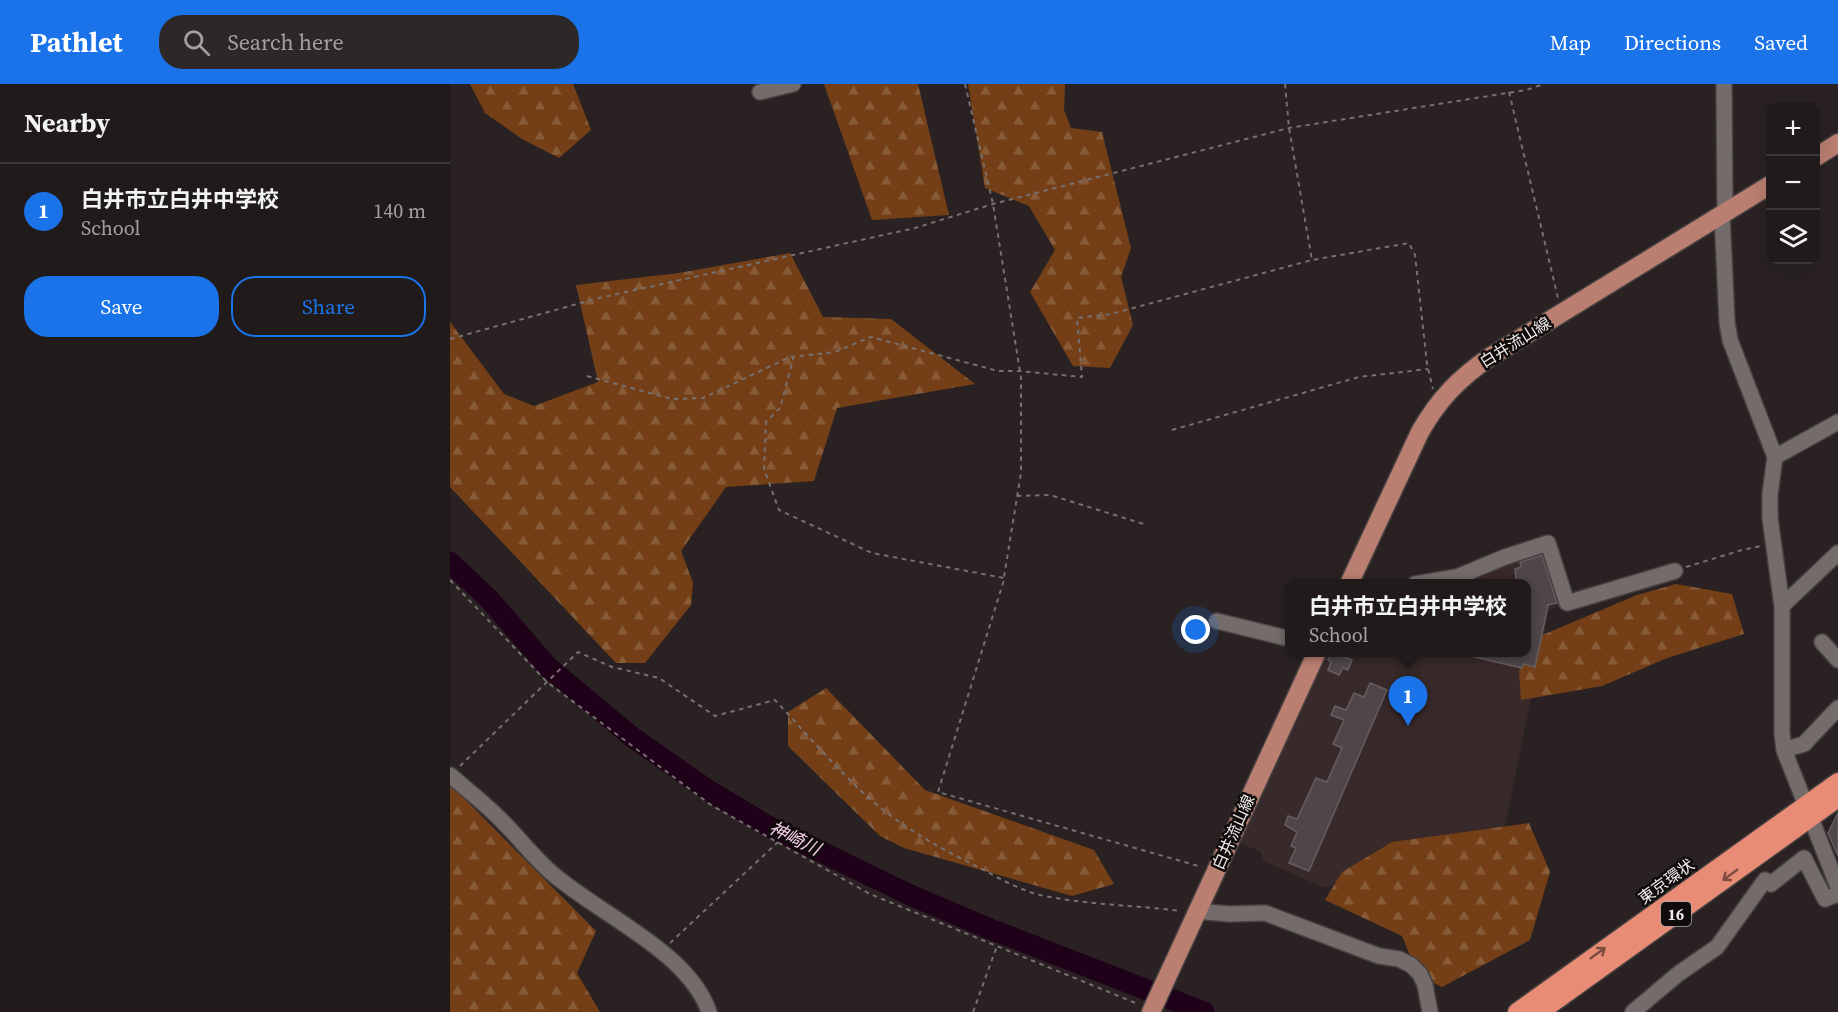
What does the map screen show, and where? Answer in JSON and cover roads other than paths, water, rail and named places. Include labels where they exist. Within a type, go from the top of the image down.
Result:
[{"type":"highway","name":"東京環状","points":[[1540,1012],[1808,811],[1838,782]]},
{"type":"highway","name":"東京環状","points":[[1517,1012],[1808,811],[1838,798]]},
{"type":"main road","points":[[1817,156],[1838,143]]},
{"type":"main road","name":"白井流山線","points":[[1351,579],[1420,432],[1437,405],[1458,380],[1766,187]]},
{"type":"main road","name":"白井流山線","points":[[1151,1011],[1315,657]]},
{"type":"street","points":[[760,92],[793,84]]},
{"type":"street","points":[[1724,84],[1727,322],[1730,340],[1775,457],[1770,494],[1770,518],[1782,606],[1784,750],[1838,886]]},
{"type":"street","points":[[1775,457],[1838,423]]},
{"type":"street","points":[[1445,579],[1457,577],[1548,543],[1567,603],[1675,571]]},
{"type":"street","points":[[1782,606],[1838,554]]},
{"type":"street","points":[[1217,621],[1285,638]]},
{"type":"street","points":[[1822,642],[1838,660]]},
{"type":"street","points":[[1784,750],[1803,744],[1838,708]]},
{"type":"street","points":[[450,775],[497,816],[551,872],[661,952],[683,971],[694,984],[710,1012]]},
{"type":"street","points":[[1633,1012],[1678,974],[1717,947],[1765,880],[1771,884],[1804,858],[1825,899],[1838,894]]},
{"type":"street","points":[[1196,912],[1265,913],[1379,956],[1399,959],[1411,965],[1420,974],[1425,985],[1430,1012]]},
{"type":"waterway","name":"神崎川","points":[[450,562],[490,600],[548,667],[632,737],[708,790],[768,826],[910,895],[990,929],[1204,1012]]},
{"type":"place","name":"白井市立白井中学校","points":[[1408,726]]}]
